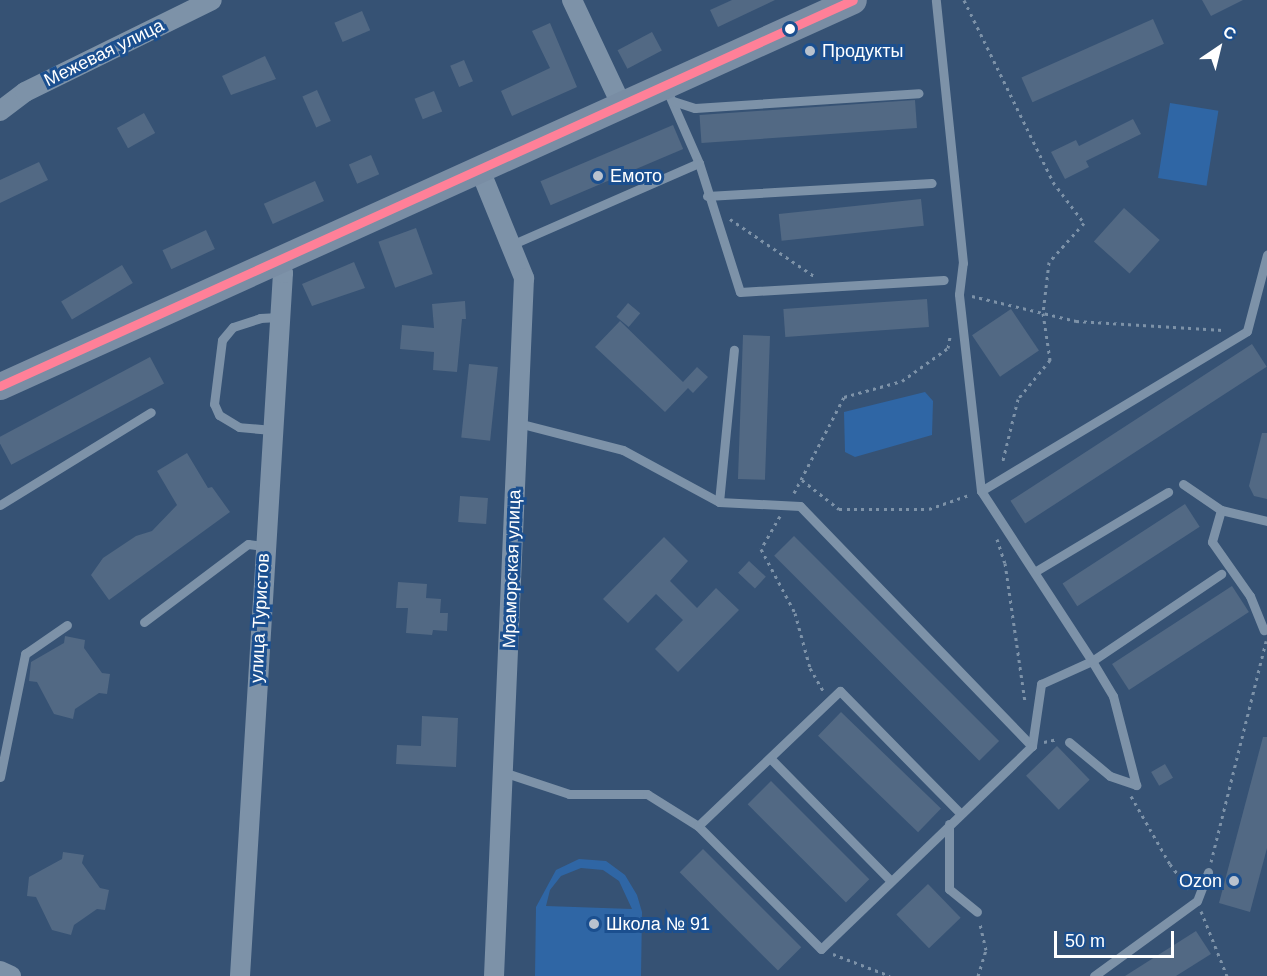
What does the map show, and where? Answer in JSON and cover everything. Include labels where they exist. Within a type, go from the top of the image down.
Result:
[{"type":"main road","points":[[0,386],[621,104],[669,93],[853,0]]},
{"type":"street","name":"Межевая улица","points":[[0,111],[25,92],[212,0]]},
{"type":"street","points":[[572,0],[621,104]]},
{"type":"street","name":"Мраморская улица","points":[[480,170],[524,278],[494,976]]},
{"type":"street","name":"улица Туристов","points":[[240,976],[283,273],[277,261]]},
{"type":"street","points":[[0,971],[11,976]]},
{"type":"lane","points":[[936,0],[963,263],[959,294],[981,491],[1036,571],[1113,696],[1136,785],[1110,776],[1069,742]]},
{"type":"lane","points":[[669,93],[695,108],[918,93]]},
{"type":"lane","points":[[669,93],[699,164],[707,196],[740,292],[944,280]]},
{"type":"lane","points":[[510,245],[699,164]]},
{"type":"lane","points":[[707,196],[932,183]]},
{"type":"lane","points":[[981,491],[1247,331],[1267,255]]},
{"type":"lane","points":[[272,430],[239,427],[219,416],[214,404],[222,340],[233,327],[260,318],[279,317]]},
{"type":"lane","points":[[719,502],[734,350]]},
{"type":"lane","points":[[0,505],[151,412]]},
{"type":"lane","points":[[518,423],[623,450],[719,502],[785,508],[800,506],[1032,746]]},
{"type":"lane","points":[[1183,484],[1221,510],[1267,520]]},
{"type":"lane","points":[[1036,571],[1168,492]]},
{"type":"lane","points":[[1221,510],[1212,542],[1250,596],[1264,630]]},
{"type":"lane","points":[[144,622],[248,544],[265,546]]},
{"type":"lane","points":[[503,772],[569,794],[646,794],[698,826],[821,949],[1032,746],[1041,684],[1092,661],[1221,574]]},
{"type":"lane","points":[[0,777],[25,654],[67,625]]},
{"type":"lane","points":[[698,826],[840,691],[960,813]]},
{"type":"lane","points":[[771,759],[891,881]]},
{"type":"lane","points":[[949,824],[949,889],[977,912]]},
{"type":"lane","points":[[1094,976],[1197,901],[1208,872]]},
{"type":"path","points":[[964,0],[1053,182],[1084,223],[1049,262],[1043,313],[1050,360],[1018,399],[998,481]]},
{"type":"path","points":[[720,196],[728,218],[823,282]]},
{"type":"path","points":[[959,294],[1076,321],[1247,331]]},
{"type":"path","points":[[830,701],[810,668],[795,612],[761,549],[844,397],[902,381],[948,348],[952,326]]},
{"type":"path","points":[[1208,872],[1266,640],[1264,630]]},
{"type":"path","points":[[821,949],[890,976]]},
{"type":"shaded area","points":[[1170,103],[1218,111],[1207,186],[1158,178]]},
{"type":"shaded area","points":[[925,392],[933,401],[932,435],[855,457],[845,452],[844,412]]},
{"type":"shaded area","points":[[579,859],[606,861],[625,875],[637,895],[642,912],[641,976],[535,976],[536,907],[556,870]],"holes":[[[581,868],[603,870],[619,881],[632,909],[546,906],[550,890],[561,876]]]},
{"type":"building","points":[[732,0],[775,0],[718,27],[710,10]]},
{"type":"building","points":[[1202,0],[1243,0],[1211,16]]},
{"type":"building","points":[[362,11],[370,30],[343,42],[334,23]]},
{"type":"building","points":[[1153,19],[1164,44],[1032,102],[1021,78]]},
{"type":"building","points":[[550,23],[577,87],[512,116],[501,91],[550,68],[532,31]]},
{"type":"building","points":[[652,32],[662,51],[627,69],[618,50]]},
{"type":"building","points":[[265,56],[276,79],[231,95],[222,76]]},
{"type":"building","points":[[464,60],[473,81],[459,87],[450,66]]},
{"type":"building","points":[[317,90],[331,121],[316,128],[302,97]]},
{"type":"building","points":[[434,91],[442,111],[423,119],[415,99]]},
{"type":"building","points":[[915,100],[917,128],[701,143],[700,115]]},
{"type":"building","points":[[144,113],[155,133],[128,148],[117,128]]},
{"type":"building","points":[[1133,119],[1141,134],[1086,161],[1089,167],[1065,179],[1051,152],[1076,140],[1079,146]]},
{"type":"building","points":[[673,125],[683,149],[551,205],[540,181]]},
{"type":"building","points":[[371,155],[379,174],[357,184],[349,164]]},
{"type":"building","points":[[39,162],[48,180],[0,203],[0,180]]},
{"type":"building","points":[[315,181],[324,201],[273,224],[264,204]]},
{"type":"building","points":[[921,199],[924,226],[782,241],[779,214]]},
{"type":"building","points":[[1124,208],[1160,240],[1130,274],[1094,241]]},
{"type":"building","points":[[416,228],[433,274],[395,288],[378,242]]},
{"type":"building","points":[[206,230],[215,249],[171,269],[162,250]]},
{"type":"building","points":[[354,262],[365,288],[312,306],[302,284]]},
{"type":"building","points":[[122,265],[133,283],[72,320],[61,302]]},
{"type":"building","points":[[927,299],[929,327],[785,337],[783,309]]},
{"type":"building","points":[[465,301],[466,319],[462,319],[457,372],[433,370],[434,352],[400,349],[402,325],[434,328],[432,304]]},
{"type":"building","points":[[628,303],[640,313],[629,327],[616,317]]},
{"type":"building","points":[[1011,309],[1039,350],[1000,377],[972,335]]},
{"type":"building","points":[[620,321],[683,382],[697,367],[708,377],[693,393],[688,388],[665,412],[595,347]]},
{"type":"building","points":[[743,335],[770,336],[765,480],[738,479]]},
{"type":"building","points":[[1252,344],[1267,367],[1025,524],[1010,501]]},
{"type":"building","points":[[150,357],[164,383],[11,465],[0,443],[0,437]]},
{"type":"building","points":[[469,364],[498,367],[490,441],[461,438]]},
{"type":"building","points":[[1262,433],[1267,433],[1267,499],[1254,496],[1249,486]]},
{"type":"building","points":[[187,453],[208,488],[212,487],[230,512],[109,600],[91,575],[103,558],[136,536],[152,531],[177,505],[157,471]]},
{"type":"building","points":[[460,496],[488,498],[486,524],[458,522]]},
{"type":"building","points":[[1185,504],[1200,527],[1077,606],[1063,584]]},
{"type":"building","points":[[794,536],[999,741],[979,761],[774,556]]},
{"type":"building","points":[[664,537],[688,561],[670,581],[697,608],[716,588],[739,610],[678,672],[655,649],[683,620],[656,594],[628,623],[603,599]]},
{"type":"building","points":[[749,561],[766,577],[755,588],[738,573]]},
{"type":"building","points":[[398,582],[427,584],[426,598],[441,599],[440,613],[448,613],[447,631],[433,630],[432,635],[406,633],[408,608],[396,608]]},
{"type":"building","points":[[1232,586],[1249,612],[1129,690],[1112,664]]},
{"type":"building","points":[[65,636],[85,640],[84,648],[102,673],[110,674],[107,694],[99,693],[75,709],[73,719],[54,714],[37,682],[29,681],[31,662],[64,643]]},
{"type":"building","points":[[841,712],[941,809],[918,832],[818,736]]},
{"type":"building","points":[[422,716],[458,718],[456,767],[396,764],[397,745],[421,746]]},
{"type":"building","points":[[1263,737],[1267,737],[1267,848],[1250,912],[1219,903]]},
{"type":"building","points":[[1057,746],[1090,780],[1059,810],[1026,776]]},
{"type":"building","points":[[1165,764],[1173,778],[1159,786],[1151,772]]},
{"type":"building","points":[[771,781],[869,879],[846,903],[748,804]]},
{"type":"building","points":[[703,849],[801,947],[778,971],[680,872]]},
{"type":"building","points":[[63,852],[84,855],[82,863],[100,888],[109,890],[105,910],[97,909],[74,925],[71,935],[52,930],[36,897],[27,896],[29,877],[62,859]]},
{"type":"building","points":[[928,884],[961,918],[929,948],[896,915]]},
{"type":"building","points":[[1196,931],[1211,954],[1176,976],[1125,976]]},
{"type":"transit line","points":[[0,386],[853,0]]},
{"type":"place","name":"Продукты","points":[[810,51]]},
{"type":"place","name":"Емото","points":[[598,176]]},
{"type":"place","name":"Ozon","points":[[1234,881]]},
{"type":"place","name":"Школа № 91","points":[[594,924]]}]
